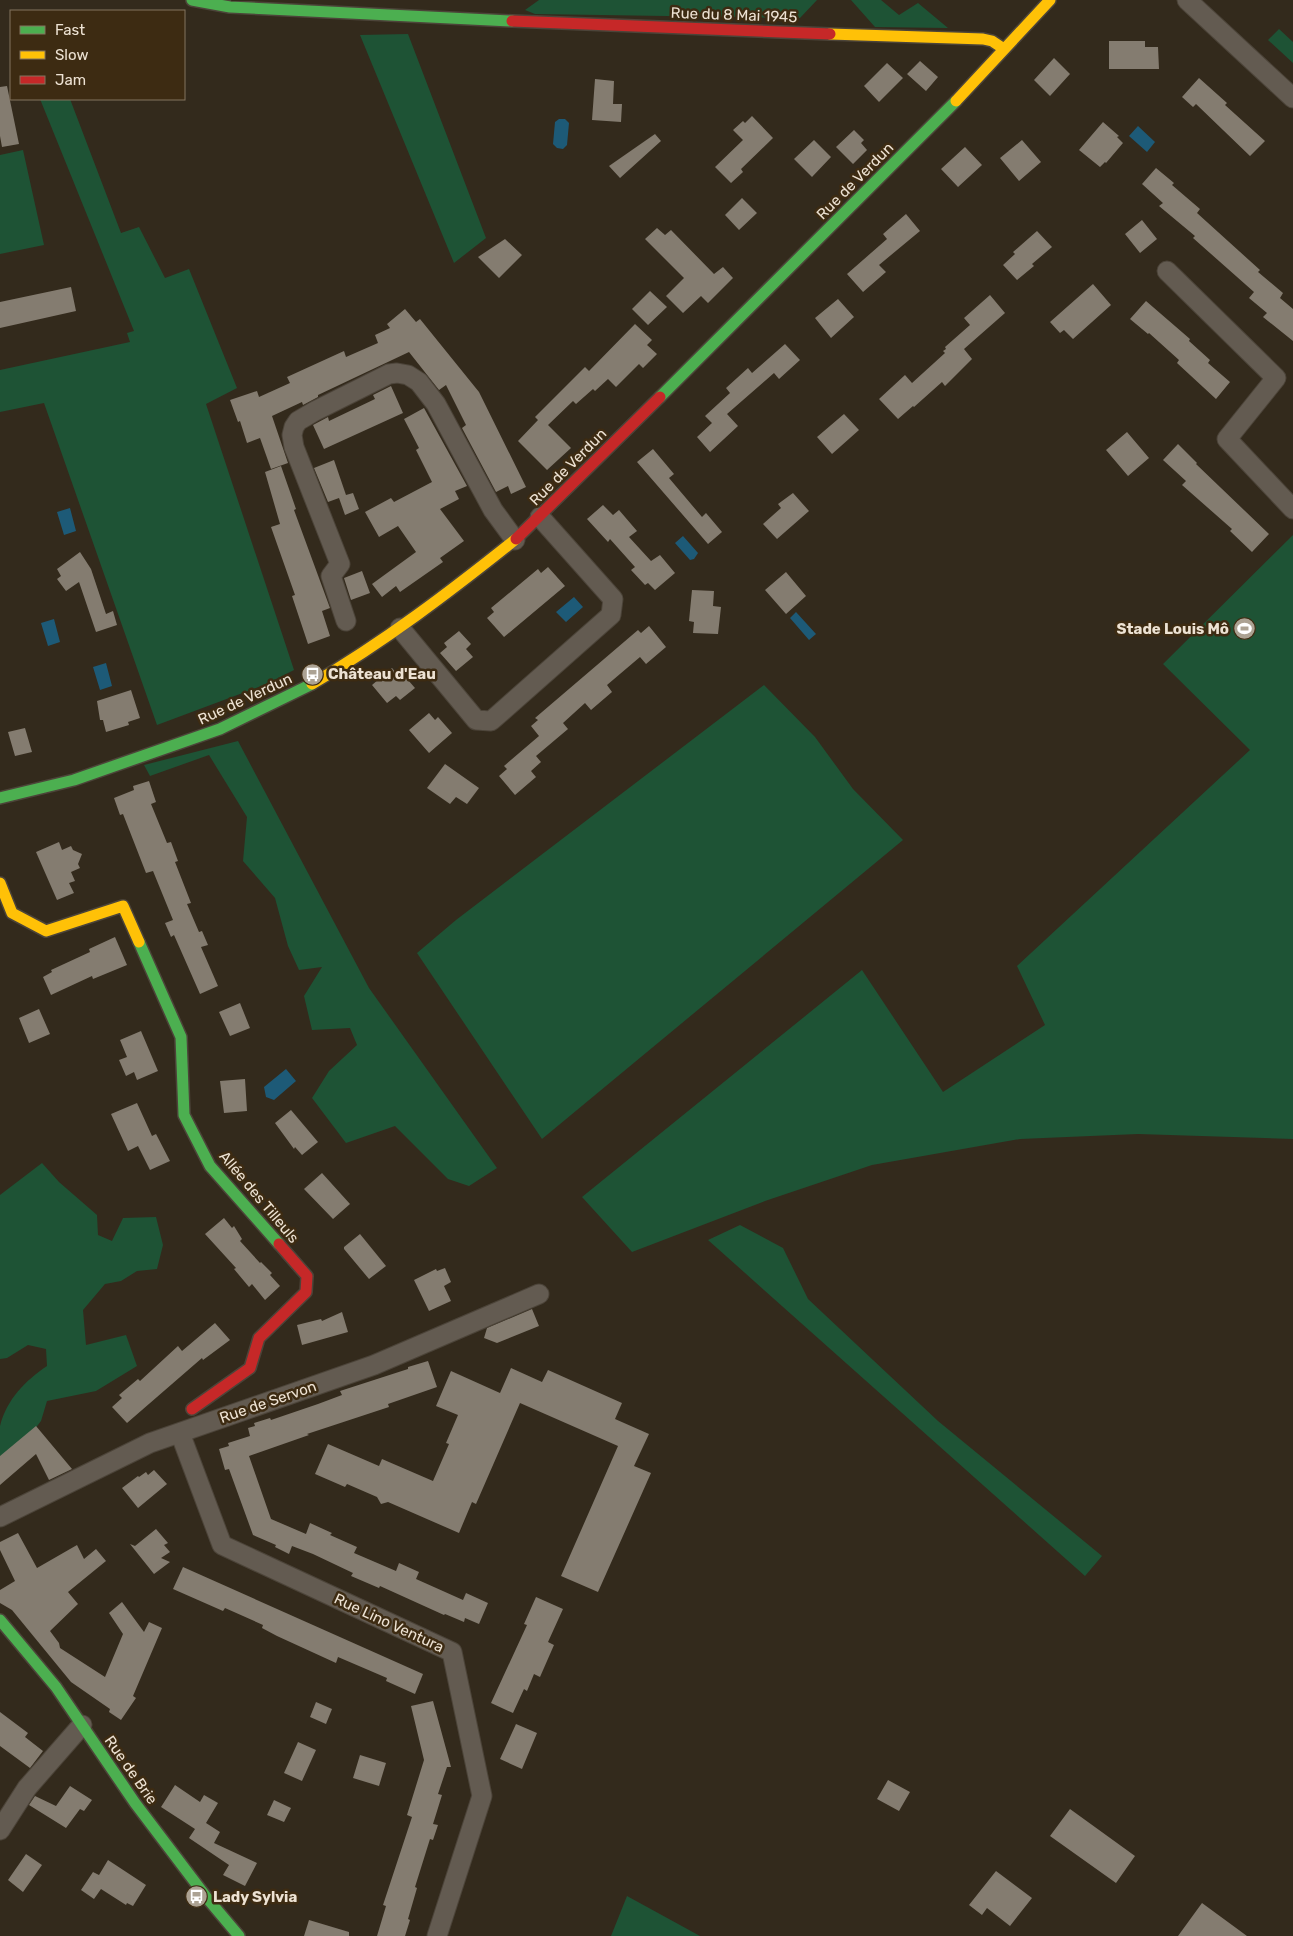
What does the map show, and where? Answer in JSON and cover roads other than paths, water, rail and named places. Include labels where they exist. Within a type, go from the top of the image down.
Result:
[{"type":"street","name":"Rue du 8 Mai 1945","points":[[192,0],[230,7],[605,26],[983,39],[992,41],[1004,49]]},
{"type":"street","name":"Rue de Verdun","points":[[0,798],[74,780],[220,729],[298,692],[336,670],[400,628],[515,540],[540,517],[972,85],[1050,0]]},
{"type":"street","points":[[1187,0],[1293,98]]},
{"type":"street","points":[[1168,271],[1276,378],[1227,439],[1293,509]]},
{"type":"street","points":[[346,621],[330,576],[340,564],[294,448],[292,435],[298,421],[314,410],[389,374],[397,373],[408,376],[424,389],[436,404],[493,510],[515,540]]},
{"type":"street","points":[[400,628],[476,720],[491,721],[611,615],[613,599],[540,517]]},
{"type":"street","name":"Allée des Tilleuls","points":[[0,883],[12,913],[46,931],[123,906],[182,1037],[184,1115],[210,1166],[308,1276],[306,1292],[259,1338],[250,1368],[192,1409]]},
{"type":"street","name":"Rue de Servon","points":[[0,1517],[150,1443],[374,1365],[538,1294]]},
{"type":"street","name":"Rue Lino Ventura","points":[[180,1433],[222,1545],[452,1652],[482,1796],[437,1936]]},
{"type":"street","name":"Rue de Brie","points":[[0,1620],[56,1687],[135,1804],[207,1898],[239,1936]]},
{"type":"street","points":[[0,1830],[27,1788],[82,1725]]},
{"type":"water","points":[[559,119],[565,119],[569,123],[567,145],[563,149],[557,148],[553,144],[555,122]]},
{"type":"water","points":[[1138,126],[1155,142],[1147,152],[1129,136]]},
{"type":"water","points":[[70,508],[76,531],[64,535],[57,512]]},
{"type":"water","points":[[683,536],[698,553],[694,559],[690,560],[675,543]]},
{"type":"water","points":[[574,597],[583,607],[566,622],[556,612]]},
{"type":"water","points":[[796,612],[816,634],[809,640],[790,618]]},
{"type":"water","points":[[54,619],[60,642],[48,646],[41,623]]},
{"type":"water","points":[[106,663],[112,686],[100,690],[93,667]]},
{"type":"water","points":[[286,1069],[296,1081],[274,1100],[266,1097],[264,1087]]},
{"type":"place","name":"Stade Louis Mô","points":[[1245,629]]},
{"type":"place","name":"Château d'Eau","points":[[312,674]]},
{"type":"place","name":"Lady Sylvia","points":[[197,1897]]}]
